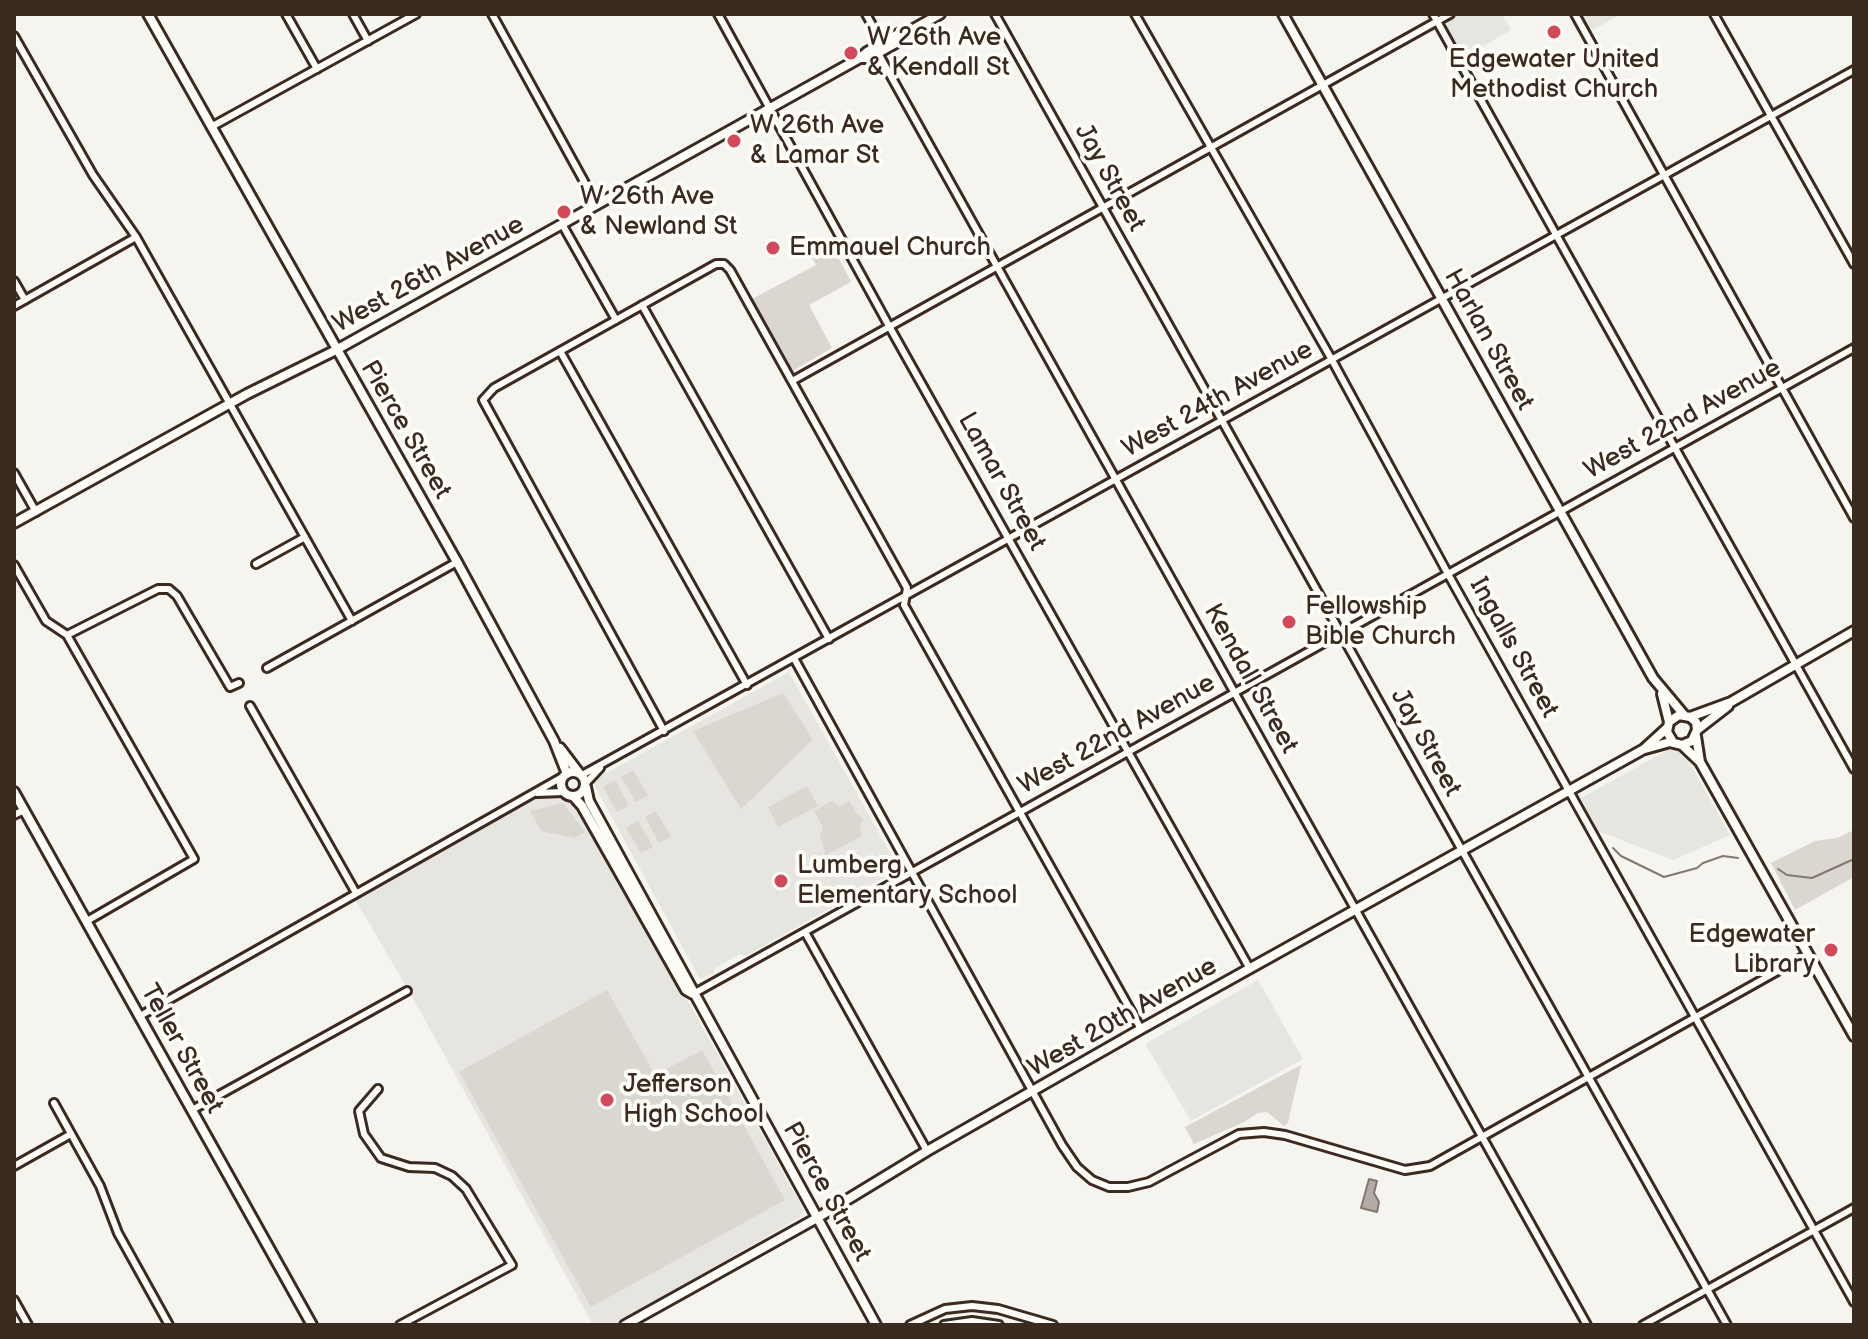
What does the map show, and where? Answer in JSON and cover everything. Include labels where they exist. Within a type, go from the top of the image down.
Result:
[{"type":"street","name":"Pierce Street","points":[[148,14],[457,562],[554,741],[583,779],[589,801],[876,1325]]},
{"type":"street","points":[[286,14],[317,69]]},
{"type":"street","points":[[353,14],[368,41]]},
{"type":"street","points":[[211,127],[416,14]]},
{"type":"street","points":[[492,14],[597,205]]},
{"type":"street","name":"Lamar Street","points":[[718,14],[889,326],[1250,969]]},
{"type":"street","points":[[866,14],[882,43]]},
{"type":"street","name":"West 26th Avenue","points":[[14,523],[229,404],[336,350],[882,43],[940,14]]},
{"type":"street","name":"Jay Street","points":[[995,14],[1727,1325]]},
{"type":"street","name":"Ingalls Street","points":[[1135,14],[1332,360],[1854,1302]]},
{"type":"street","name":"Harlan Street","points":[[1283,14],[1658,686],[1668,725]]},
{"type":"street","points":[[1433,14],[1854,769]]},
{"type":"street","points":[[792,381],[1450,14]]},
{"type":"street","points":[[1575,14],[1854,518]]},
{"type":"street","points":[[1714,14],[1854,264]]},
{"type":"street","name":"West 26th Avenue","points":[[860,58],[869,58],[903,39],[908,32]]},
{"type":"street","points":[[14,36],[93,175],[136,237],[352,621]]},
{"type":"street","name":"Kendall Street","points":[[878,53],[1587,1325]]},
{"type":"street","name":"West 24th Avenue","points":[[583,779],[1222,418],[1854,70]]},
{"type":"street","points":[[562,224],[616,320]]},
{"type":"street","points":[[14,306],[136,237]]},
{"type":"street","points":[[664,731],[483,400],[487,393],[560,351],[716,264],[724,264],[907,588],[904,605],[1141,1029]]},
{"type":"street","points":[[14,281],[25,300]]},
{"type":"street","points":[[642,305],[829,639]]},
{"type":"street","name":"West 22nd Avenue","points":[[693,994],[1854,348]]},
{"type":"street","points":[[560,351],[747,685]]},
{"type":"street","points":[[14,473],[36,512]]},
{"type":"street","points":[[256,564],[305,537]]},
{"type":"street","points":[[267,668],[457,562]]},
{"type":"street","points":[[14,565],[46,621],[67,635],[194,859],[87,921]]},
{"type":"street","points":[[67,635],[158,589],[169,589],[177,596],[230,687],[239,683]]},
{"type":"street","points":[[1854,631],[1731,702],[1687,716],[1675,716],[1668,725],[1668,736],[1700,762],[1854,1036]]},
{"type":"street","points":[[795,660],[1062,1145],[1077,1167],[1092,1180],[1109,1187],[1149,1182],[1239,1134],[1264,1132],[1285,1135],[1405,1170],[1430,1166],[1808,954]]},
{"type":"street","name":"Harlan Street","points":[[1658,686],[1687,716]]},
{"type":"street","points":[[1678,744],[1689,743],[1731,702]]},
{"type":"street","points":[[250,706],[356,893]]},
{"type":"street","points":[[1687,716],[1696,722],[1700,762]]},
{"type":"street","name":"West 20th Avenue","points":[[625,1325],[817,1218],[927,1151],[1141,1029],[1644,749],[1668,725]]},
{"type":"street","name":"Pierce Street","points":[[554,741],[565,775]]},
{"type":"street","name":"West 20th Avenue","points":[[1644,749],[1678,744]]},
{"type":"street","points":[[140,1016],[565,775],[583,779],[582,794],[574,797],[563,792],[537,793]]},
{"type":"street","points":[[563,792],[561,784],[565,775]]},
{"type":"street","name":"Teller Street","points":[[14,792],[311,1325]]},
{"type":"street","name":"Pierce Street","points":[[574,797],[582,806],[686,990],[693,994]]},
{"type":"street","points":[[14,815],[24,810]]},
{"type":"street","points":[[805,932],[927,1151]]},
{"type":"street","points":[[192,1110],[407,991]]},
{"type":"street","points":[[378,1089],[359,1111],[364,1134],[381,1158],[409,1167],[435,1168],[452,1176],[466,1189],[512,1265],[400,1325]]},
{"type":"street","points":[[54,1103],[99,1184],[118,1233],[169,1325]]},
{"type":"street","points":[[14,1166],[71,1134]]},
{"type":"street","points":[[1643,1325],[1854,1208]]},
{"type":"street","points":[[14,1300],[17,1311],[28,1325]]},
{"type":"street","points":[[910,1325],[936,1312],[972,1306],[998,1309],[1053,1325]]},
{"type":"street","points":[[944,1325],[972,1321],[999,1325]]},
{"type":"shaded area","points":[[1460,14],[1502,14],[1511,30],[1463,58],[1446,26],[1448,21]]},
{"type":"shaded area","points":[[1578,14],[1621,14],[1588,33]]},
{"type":"shaded area","points":[[829,239],[851,282],[809,305],[832,348],[794,370],[752,299],[816,265],[808,250]]},
{"type":"shaded area","points":[[789,672],[899,869],[746,956],[740,954],[715,968],[713,974],[700,979],[592,781]]},
{"type":"shaded area","points":[[783,693],[813,739],[741,809],[693,731]]},
{"type":"shaded area","points":[[1679,744],[1730,835],[1673,860],[1598,831],[1581,798]]},
{"type":"shaded area","points":[[633,770],[648,796],[636,802],[621,777]]},
{"type":"shaded area","points":[[615,780],[629,806],[617,812],[603,787]]},
{"type":"shaded area","name":"Jefferson High School","points":[[565,784],[601,846],[601,853],[627,901],[634,904],[804,1210],[799,1218],[613,1325],[593,1325],[355,899],[557,785]]},
{"type":"shaded area","points":[[807,786],[818,806],[778,827],[768,807]]},
{"type":"shaded area","points":[[832,801],[839,807],[849,801],[864,819],[860,824],[862,836],[824,856],[820,837],[823,828],[814,811]]},
{"type":"shaded area","points":[[563,803],[585,832],[575,838],[541,831],[530,811]]},
{"type":"shaded area","points":[[656,811],[671,837],[659,843],[645,817]]},
{"type":"shaded area","points":[[638,821],[653,847],[641,853],[626,828]]},
{"type":"shaded area","points":[[1854,830],[1854,877],[1795,910],[1771,863],[1815,841],[1837,838]]},
{"type":"shaded area","points":[[1258,980],[1303,1059],[1191,1121],[1145,1044]]},
{"type":"shaded area","points":[[607,990],[655,1075],[702,1050],[785,1200],[591,1307],[459,1072]]},
{"type":"shaded area","points":[[1301,1065],[1288,1123],[1284,1126],[1267,1112],[1258,1113],[1194,1144],[1185,1127]]},
{"type":"shaded area","points":[[1369,1179],[1377,1181],[1374,1193],[1379,1202],[1377,1212],[1361,1208]]},
{"type":"waterway","points":[[1613,848],[1621,856],[1664,877],[1697,868],[1723,856],[1738,858]]},
{"type":"waterway","points":[[1778,869],[1787,875],[1812,878],[1854,859]]},
{"type":"place","name":"Edgewater United Methodist Church","points":[[1554,32]]},
{"type":"place","name":"W 26th Ave & Kendall St","points":[[851,53]]},
{"type":"place","name":"W 26th Ave & Lamar St","points":[[734,141]]},
{"type":"place","name":"W 26th Ave & Newland St","points":[[564,212]]},
{"type":"place","name":"Emmauel Church","points":[[773,248]]},
{"type":"place","name":"Fellowship Bible Church","points":[[1289,622]]},
{"type":"place","name":"Lumberg Elementary School","points":[[781,881]]},
{"type":"place","name":"Edgewater Library","points":[[1831,950]]},
{"type":"place","name":"Jefferson High School","points":[[607,1100]]}]
